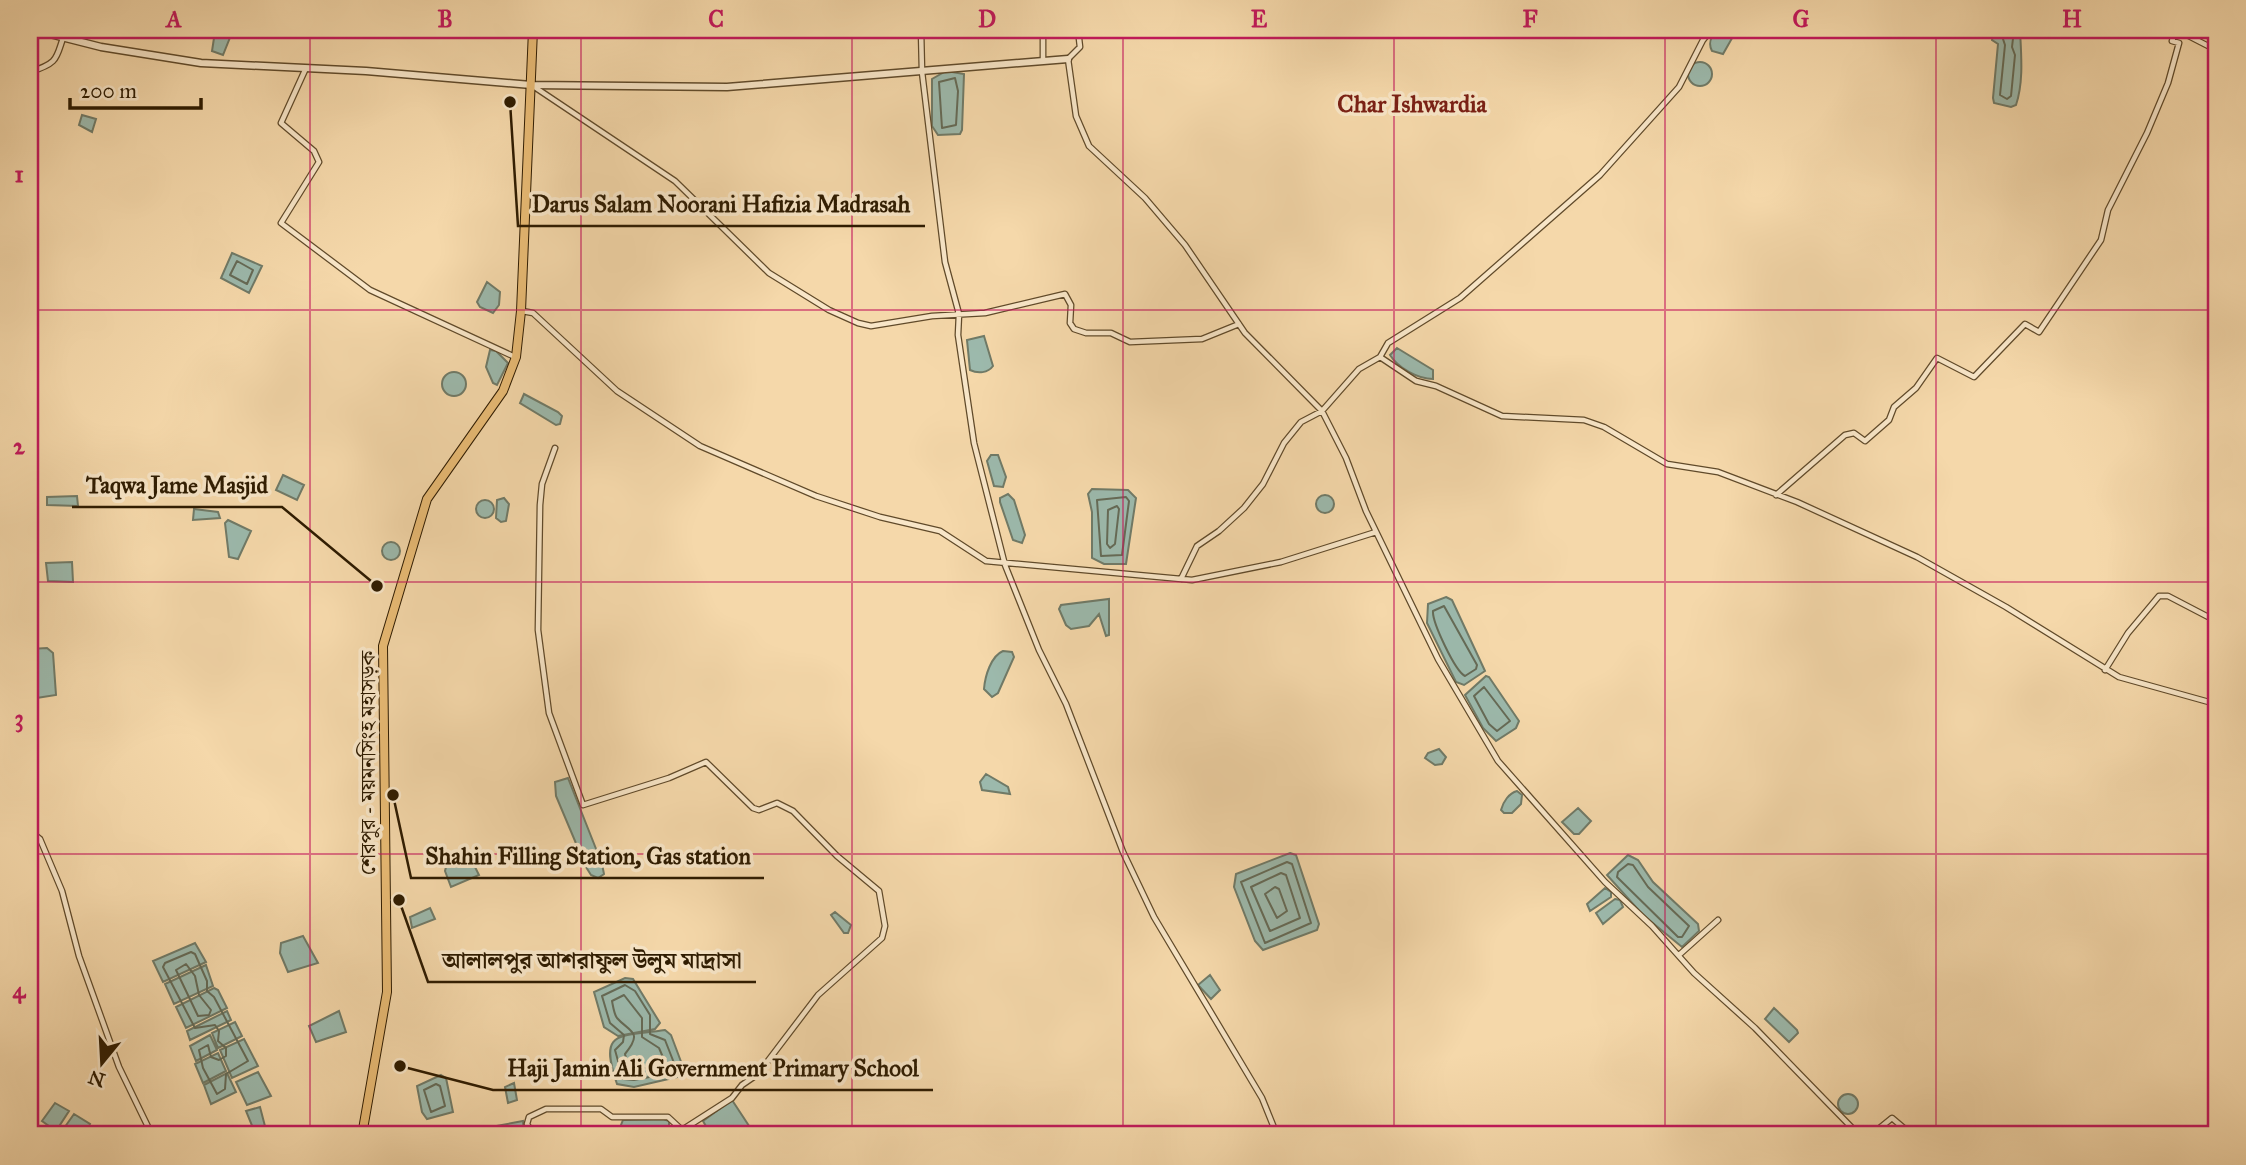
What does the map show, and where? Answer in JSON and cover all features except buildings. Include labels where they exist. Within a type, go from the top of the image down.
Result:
[{"type":"main road","name":"শেরপুর - ময়মনসিংহ মহাসড়ক","points":[[362,1135],[387,992],[383,646],[427,499],[499,396],[516,357],[521,312],[533,30]]},
{"type":"street","points":[[34,30],[65,33],[101,47],[201,63],[531,85],[727,87],[1068,59],[1080,47],[1078,30]]},
{"type":"street","points":[[920,30],[936,208],[944,262],[959,314],[958,335],[974,443],[1005,565],[1039,650],[1066,704],[1123,852],[1154,917],[1262,1098],[1277,1135]]},
{"type":"street","points":[[1043,30],[1043,61]]},
{"type":"street","points":[[1181,579],[1197,546],[1219,531],[1244,508],[1263,484],[1284,443],[1301,422],[1322,411],[1359,369],[1380,357],[1388,343],[1460,298],[1600,175],[1679,87],[1711,30]]},
{"type":"street","points":[[1776,495],[1845,435],[1853,433],[1865,441],[1889,420],[1894,407],[1916,388],[1937,358],[1974,377],[2025,324],[2039,332],[2101,240],[2108,210],[2144,141],[2168,83],[2179,43],[2172,41],[2176,30],[2216,50]]},
{"type":"street","points":[[30,72],[50,66],[62,52],[65,33]]},
{"type":"street","points":[[1068,59],[1076,116],[1089,146],[1145,198],[1185,245],[1239,324],[1264,354],[1322,411],[1346,457],[1376,532],[1454,690],[1498,761],[1605,882],[1694,973],[1755,1027],[1859,1135]]},
{"type":"street","points":[[307,68],[281,123],[314,151],[319,162],[281,223],[370,290],[516,357]]},
{"type":"street","points":[[531,85],[675,181],[769,272],[829,310],[871,326],[985,313],[1065,293],[1071,305],[1070,323],[1074,329],[1086,333],[1111,333],[1130,342],[1202,339],[1239,324]]},
{"type":"street","points":[[521,312],[533,313],[617,391],[700,446],[817,496],[880,517],[940,531],[986,561],[1005,565],[1192,580],[1281,562],[1376,532]]},
{"type":"street","points":[[1380,357],[1416,381],[1436,386],[1502,416],[1584,420],[1604,427],[1667,464],[1718,472],[1776,495],[1917,557],[2006,607],[2105,670],[2152,689],[2216,705]]},
{"type":"street","points":[[533,1135],[527,1124],[529,1117],[547,1110],[601,1109],[612,1117],[668,1117],[682,1130],[703,1118],[758,1074],[818,995],[882,938],[885,926],[879,891],[837,856],[793,811],[777,803],[760,810],[753,808],[706,762],[669,778],[583,805],[549,713],[538,630],[540,505],[542,484],[555,448]]},
{"type":"street","points":[[2105,670],[2128,633],[2160,596],[2168,596],[2216,621]]},
{"type":"street","points":[[30,831],[40,839],[62,891],[79,956],[119,1068],[152,1135]]},
{"type":"street","points":[[1679,955],[1718,920]]},
{"type":"street","points":[[1871,1135],[1892,1118],[1912,1135]]},
{"type":"water","points":[[221,30],[233,30],[223,55],[212,51],[214,38]]},
{"type":"water","points":[[1720,30],[1734,30],[1735,33],[1723,54],[1712,51],[1710,44],[1713,36]]},
{"type":"water","points":[[1994,30],[2020,30],[2020,86],[2016,105],[2011,107],[1994,103],[1998,44],[1992,40]]},
{"type":"water","points":[[1700,62],[1711,69],[1712,74],[1705,85],[1700,86],[1689,79],[1688,74],[1695,63]]},
{"type":"water","points":[[946,71],[964,74],[960,134],[938,135],[932,126],[932,79]]},
{"type":"water","points":[[82,115],[96,119],[92,132],[79,125]]},
{"type":"water","points":[[232,253],[262,266],[249,293],[221,278]]},
{"type":"water","points":[[487,282],[500,292],[499,305],[493,313],[480,307],[477,302]]},
{"type":"water","points":[[984,336],[993,366],[986,371],[970,370],[967,340]]},
{"type":"water","points":[[1397,348],[1433,370],[1433,379],[1415,375],[1398,364],[1390,355]]},
{"type":"water","points":[[490,350],[496,351],[508,363],[497,385],[493,383],[486,367]]},
{"type":"water","points":[[454,372],[463,375],[466,384],[463,393],[454,396],[445,393],[442,384],[445,375]]},
{"type":"water","points":[[524,394],[558,412],[562,416],[560,424],[556,425],[520,403]]},
{"type":"water","points":[[991,455],[998,455],[1006,477],[1003,487],[994,486],[987,461]]},
{"type":"water","points":[[283,475],[304,485],[297,500],[276,490]]},
{"type":"water","points":[[1092,489],[1128,490],[1136,498],[1126,564],[1104,564],[1092,558],[1092,512],[1088,494]]},
{"type":"water","points":[[1008,494],[1014,500],[1025,535],[1022,543],[1013,540],[1000,502],[1000,498]]},
{"type":"water","points":[[1325,495],[1333,500],[1334,504],[1329,512],[1325,513],[1317,508],[1316,504],[1321,496]]},
{"type":"water","points":[[77,496],[78,506],[47,505],[47,497]]},
{"type":"water","points":[[504,498],[509,504],[506,521],[501,522],[496,518],[497,500]]},
{"type":"water","points":[[485,500],[491,503],[494,509],[491,515],[485,518],[479,515],[476,509],[479,503]]},
{"type":"water","points":[[194,509],[218,512],[220,518],[193,520]]},
{"type":"water","points":[[228,520],[251,531],[238,559],[229,557],[225,523]]},
{"type":"water","points":[[387,542],[395,542],[400,551],[398,558],[387,560],[382,555],[382,547]]},
{"type":"water","points":[[72,562],[73,582],[48,581],[46,563]]},
{"type":"water","points":[[1446,597],[1452,600],[1485,671],[1464,685],[1456,682],[1427,623],[1428,604]]},
{"type":"water","points":[[1109,599],[1109,635],[1106,636],[1099,614],[1089,626],[1071,629],[1066,625],[1059,609],[1061,605]]},
{"type":"water","points":[[47,648],[53,653],[56,695],[30,699],[30,649]]},
{"type":"water","points":[[1003,651],[1012,652],[1014,657],[998,693],[992,697],[984,689],[986,678],[992,662]]},
{"type":"water","points":[[1486,676],[1519,721],[1516,728],[1496,741],[1483,728],[1465,695]]},
{"type":"water","points":[[1439,749],[1446,757],[1442,764],[1435,765],[1425,758],[1428,753]]},
{"type":"water","points":[[986,774],[1008,787],[1010,794],[982,790],[980,782]]},
{"type":"water","points":[[568,778],[602,864],[604,874],[598,878],[591,875],[586,867],[556,796],[555,782]]},
{"type":"water","points":[[1517,791],[1522,795],[1521,804],[1512,813],[1504,813],[1501,810],[1505,801]]},
{"type":"water","points":[[1578,808],[1591,821],[1579,834],[1574,834],[1562,822]]},
{"type":"water","points":[[458,853],[470,857],[479,875],[451,887],[445,871],[448,859]]},
{"type":"water","points":[[1290,853],[1296,855],[1319,924],[1317,930],[1263,950],[1255,941],[1234,887],[1236,874]]},
{"type":"water","points":[[1628,855],[1638,860],[1653,882],[1698,924],[1699,931],[1682,947],[1643,915],[1607,875]]},
{"type":"water","points":[[1605,888],[1611,892],[1611,897],[1590,911],[1587,904]]},
{"type":"water","points":[[1615,899],[1620,900],[1623,907],[1603,924],[1596,913]]},
{"type":"water","points":[[430,908],[435,919],[412,928],[410,917]]},
{"type":"water","points":[[835,912],[851,925],[848,933],[844,933],[831,915]]},
{"type":"water","points":[[303,936],[318,963],[288,972],[280,953],[281,943]]},
{"type":"water","points":[[195,943],[206,962],[163,982],[153,961]]},
{"type":"water","points":[[206,965],[213,986],[174,1004],[165,984]]},
{"type":"water","points":[[1210,975],[1220,990],[1211,999],[1198,985]]},
{"type":"water","points":[[625,978],[633,979],[660,1023],[655,1029],[618,1036],[604,1027],[594,992]]},
{"type":"water","points":[[214,988],[218,990],[227,1008],[186,1028],[176,1007]]},
{"type":"water","points":[[1774,1008],[1797,1030],[1798,1033],[1789,1042],[1765,1019]]},
{"type":"water","points":[[227,1011],[231,1020],[190,1040],[187,1031]]},
{"type":"water","points":[[339,1011],[346,1032],[316,1042],[309,1026]]},
{"type":"water","points":[[235,1022],[242,1036],[218,1048],[212,1033]]},
{"type":"water","points":[[665,1030],[671,1035],[686,1075],[634,1087],[617,1084],[610,1053],[617,1039]]},
{"type":"water","points":[[210,1035],[217,1050],[196,1061],[190,1046]]},
{"type":"water","points":[[244,1039],[258,1066],[232,1078],[220,1050]]},
{"type":"water","points":[[218,1053],[226,1071],[203,1083],[195,1064]]},
{"type":"water","points":[[258,1072],[271,1096],[247,1105],[236,1082]]},
{"type":"water","points":[[227,1073],[236,1092],[211,1104],[204,1085]]},
{"type":"water","points":[[441,1075],[446,1078],[453,1112],[427,1119],[422,1112],[417,1086]]},
{"type":"water","points":[[514,1083],[517,1100],[508,1103],[505,1087]]},
{"type":"water","points":[[1848,1094],[1855,1097],[1858,1104],[1855,1111],[1848,1114],[1841,1111],[1838,1104],[1841,1097]]},
{"type":"water","points":[[732,1100],[755,1135],[711,1135],[703,1121]]},
{"type":"water","points":[[55,1103],[69,1111],[56,1131],[42,1121]]},
{"type":"water","points":[[260,1107],[266,1130],[255,1133],[246,1111]]},
{"type":"water","points":[[74,1114],[90,1124],[85,1135],[67,1135],[62,1131]]},
{"type":"water","points":[[623,1120],[669,1121],[669,1135],[617,1135]]},
{"type":"water","points":[[523,1121],[524,1133],[497,1135],[496,1126]]},
{"type":"place","name":"Darus Salam Noorani Hafizia Madrasah","points":[[510,102]]},
{"type":"place","name":"Taqwa Jame Masjid","points":[[377,586]]},
{"type":"place","name":"Shahin Filling Station, Gas station","points":[[393,795]]},
{"type":"place","name":"আলালপুর আশরাফুল উলুম মাদ্রাসা","points":[[399,900]]},
{"type":"place","name":"Haji Jamin Ali Government Primary School","points":[[400,1066]]},
{"type":"district","name":"Char Ishwardia","points":[[1412,104]]}]
